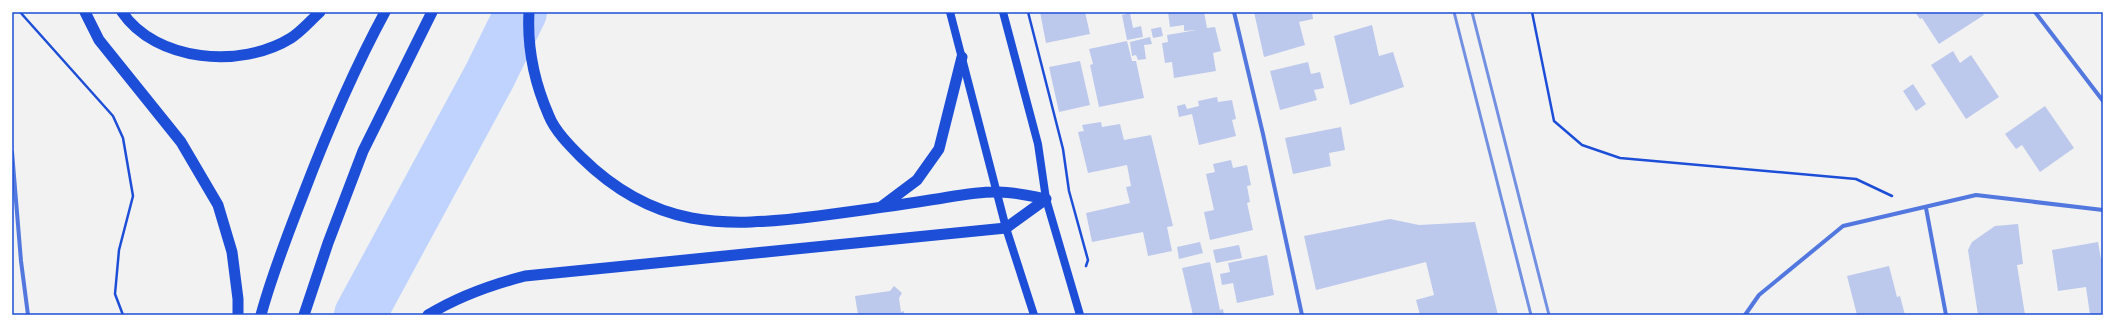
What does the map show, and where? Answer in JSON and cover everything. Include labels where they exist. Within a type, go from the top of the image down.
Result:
[{"type":"highway","points":[[85,12],[99,40],[181,142],[218,205],[232,252],[238,299],[238,315]]},
{"type":"highway","points":[[122,12],[130,24],[163,44],[203,57],[228,57],[254,53],[291,38],[320,12]]},
{"type":"highway","points":[[261,315],[289,231],[326,135],[370,40],[385,12]]},
{"type":"highway","points":[[304,315],[328,243],[363,151],[432,12]]},
{"type":"highway","points":[[529,12],[528,30],[535,74],[549,118],[572,148],[591,167],[618,188],[649,206],[686,218],[722,223],[765,222],[995,192],[1046,199]]},
{"type":"highway","points":[[881,208],[918,180],[939,149],[962,57]]},
{"type":"highway","points":[[428,315],[452,300],[490,285],[525,276],[1006,228],[1046,199]]},
{"type":"main road","points":[[950,12],[995,192],[1034,315]]},
{"type":"main road","points":[[1003,12],[1038,144],[1046,199],[1080,315]]},
{"type":"street","points":[[1234,12],[1263,134],[1302,315]]},
{"type":"street","points":[[2035,12],[2103,101]]},
{"type":"street","points":[[12,152],[21,261],[28,315]]},
{"type":"street","points":[[1745,315],[1759,295],[1843,226],[1926,208],[1976,195],[2103,210]]},
{"type":"street","points":[[1926,208],[1946,315]]},
{"type":"path","points":[[20,12],[113,116],[124,138],[133,196],[119,250],[115,294],[123,315]]},
{"type":"path","points":[[1532,12],[1554,121],[1582,145],[1620,158],[1856,179],[1881,193],[1926,208]]},
{"type":"building","points":[[1040,12],[1085,12],[1090,34],[1046,43]]},
{"type":"building","points":[[1168,12],[1204,12],[1207,28],[1215,27],[1221,51],[1213,53],[1216,71],[1174,78],[1172,62],[1165,63],[1162,43],[1168,42],[1167,35],[1197,30],[1184,31],[1184,25],[1170,27]]},
{"type":"building","points":[[1254,12],[1312,12],[1313,19],[1299,22],[1305,45],[1264,57]]},
{"type":"building","points":[[1915,12],[1982,12],[1984,15],[1939,44],[1922,18],[1920,19]]},
{"type":"building","points":[[1130,13],[1133,28],[1141,26],[1143,37],[1127,40],[1122,15]]},
{"type":"building","points":[[1372,25],[1379,56],[1393,52],[1404,87],[1350,105],[1334,36]]},
{"type":"building","points":[[1161,27],[1163,36],[1153,38],[1151,29]]},
{"type":"building","points":[[1150,37],[1152,44],[1144,45],[1146,59],[1138,60],[1136,55],[1132,56],[1130,42]]},
{"type":"building","points":[[1127,41],[1132,61],[1136,61],[1144,98],[1099,107],[1090,65],[1093,64],[1089,49]]},
{"type":"building","points":[[1953,51],[1960,63],[1971,55],[1999,97],[1966,119],[1931,65]]},
{"type":"building","points":[[1080,61],[1090,105],[1059,112],[1049,67]]},
{"type":"building","points":[[1308,62],[1311,74],[1320,72],[1324,88],[1314,90],[1317,100],[1280,110],[1270,71]]},
{"type":"building","points":[[1913,84],[1926,104],[1916,111],[1903,91]]},
{"type":"building","points":[[1217,97],[1218,102],[1232,100],[1236,119],[1232,120],[1236,136],[1199,145],[1192,114],[1179,117],[1177,106],[1185,104],[1187,109],[1199,106],[1198,101]]},
{"type":"building","points":[[2045,106],[2074,148],[2040,172],[2022,145],[2016,149],[2005,134]]},
{"type":"building","points":[[1101,122],[1102,127],[1120,124],[1124,140],[1151,135],[1173,226],[1167,227],[1172,251],[1148,256],[1143,232],[1092,242],[1086,213],[1130,203],[1126,187],[1131,186],[1127,165],[1088,173],[1078,132],[1084,131],[1082,125]]},
{"type":"building","points":[[1341,127],[1345,150],[1329,153],[1331,166],[1293,174],[1285,138]]},
{"type":"building","points":[[1231,160],[1233,168],[1247,165],[1251,185],[1247,186],[1250,202],[1247,203],[1253,230],[1210,240],[1204,212],[1214,210],[1206,174],[1215,172],[1213,164]]},
{"type":"building","points":[[1390,219],[1419,225],[1475,222],[1498,315],[1420,315],[1416,300],[1434,295],[1426,262],[1316,290],[1304,236]]},
{"type":"building","points":[[2018,224],[2023,264],[2017,265],[2025,315],[1978,315],[1968,250],[1972,242],[1995,226]]},
{"type":"building","points":[[1200,242],[1203,253],[1179,259],[1177,247]]},
{"type":"building","points":[[2098,242],[2101,259],[2103,258],[2103,315],[2090,315],[2086,287],[2058,291],[2052,250]]},
{"type":"building","points":[[1239,245],[1242,258],[1216,263],[1213,250]]},
{"type":"building","points":[[1267,255],[1274,295],[1237,303],[1233,283],[1222,285],[1220,274],[1230,272],[1228,263]]},
{"type":"building","points":[[1210,262],[1220,310],[1223,309],[1224,315],[1193,315],[1182,268]]},
{"type":"building","points":[[1889,266],[1897,297],[1900,296],[1905,315],[1857,315],[1847,276]]},
{"type":"building","points":[[894,286],[902,293],[899,298],[901,312],[904,311],[904,315],[858,315],[855,296],[890,291]]},
{"type":"waterway","points":[[360,315],[489,77],[521,12]]},
{"type":"railway","points":[[1454,12],[1531,315]]},
{"type":"railway","points":[[1472,12],[1549,315]]}]
